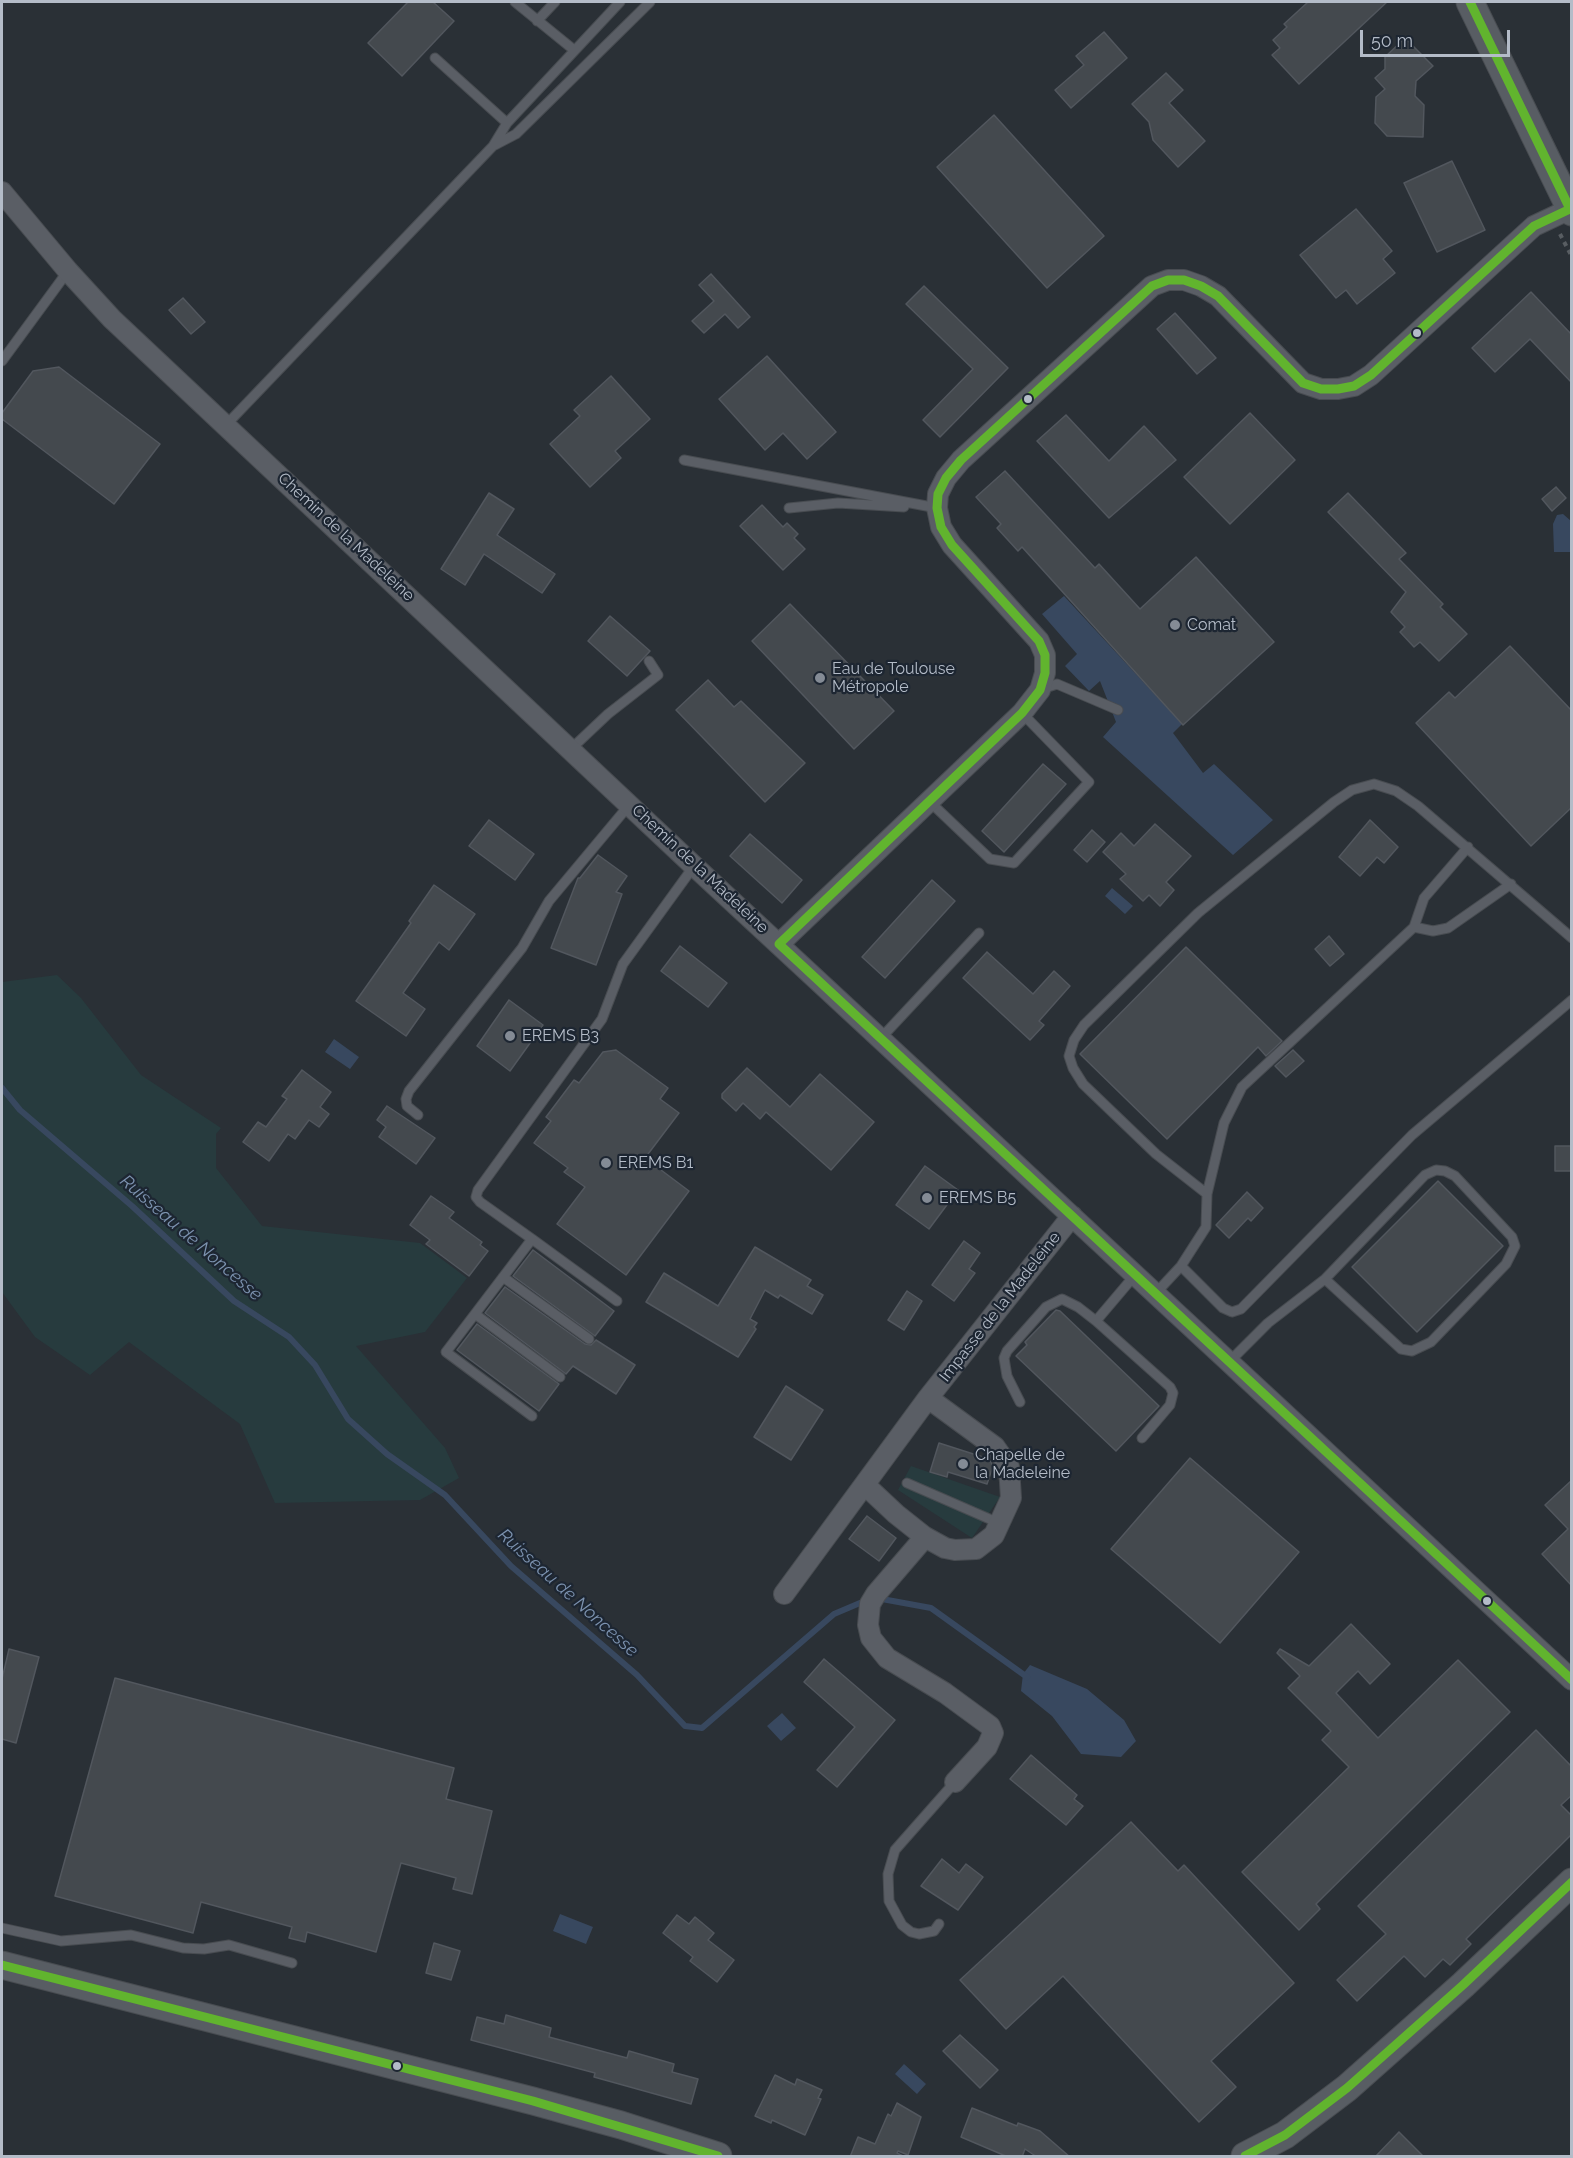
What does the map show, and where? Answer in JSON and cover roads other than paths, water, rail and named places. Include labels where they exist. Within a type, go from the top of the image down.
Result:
[{"type":"street","points":[[779,944],[1022,713],[1040,690],[1046,674],[1045,655],[1039,641],[952,545],[941,527],[937,508],[938,494],[958,464],[1152,286],[1168,280],[1184,280],[1202,286],[1218,296],[1303,383],[1321,389],[1338,389],[1354,386],[1371,375],[1534,226],[1571,211],[1470,2]]},
{"type":"street","name":"Chemin de la Madeleine","points":[[2,192],[68,271],[112,319],[572,748],[694,866],[1572,1680]]},
{"type":"street","name":"Impasse de la Madeleine","points":[[783,1594],[928,1398],[1072,1216]]},
{"type":"street","name":"Impasse de la Madeleine","points":[[865,1485],[925,1537],[956,1550],[976,1549],[985,1544],[1001,1524],[1012,1488],[1009,1467],[1004,1457],[975,1432],[928,1398]]},
{"type":"street","points":[[925,1537],[876,1594],[870,1604],[868,1625],[871,1638],[887,1658],[945,1693],[990,1726],[993,1733],[987,1747],[955,1782]]},
{"type":"street","points":[[1255,2155],[1306,2121],[1347,2088],[1463,1985],[1572,1882]]},
{"type":"street","points":[[2,1965],[533,2101],[621,2125],[718,2157]]},
{"type":"lane","points":[[514,2],[574,50]]},
{"type":"lane","points":[[537,21],[555,2]]},
{"type":"lane","points":[[226,425],[493,146],[507,123],[620,2]]},
{"type":"lane","points":[[493,146],[516,134],[650,2]]},
{"type":"lane","points":[[435,58],[507,123]]},
{"type":"lane","points":[[2,362],[68,271]]},
{"type":"lane","points":[[684,460],[937,508]]},
{"type":"lane","points":[[789,508],[838,504],[937,508]]},
{"type":"lane","points":[[572,748],[658,675],[649,661]]},
{"type":"lane","points":[[1040,690],[1057,684],[1118,710]]},
{"type":"lane","points":[[929,801],[990,859],[1014,863],[1089,782],[1022,713]]},
{"type":"lane","points":[[1207,1194],[1156,1154],[1083,1084],[1069,1056],[1074,1040],[1084,1025],[1198,913],[1281,843],[1352,790],[1374,784],[1396,791],[1468,847],[1572,938]]},
{"type":"lane","points":[[418,1114],[407,1106],[408,1091],[522,948],[549,901],[630,804]]},
{"type":"lane","points":[[1155,1294],[1181,1266],[1206,1227],[1207,1194],[1224,1123],[1242,1087],[1414,927],[1424,898],[1468,847]]},
{"type":"lane","points":[[617,1301],[476,1197],[478,1190],[602,1019],[622,964],[694,866]]},
{"type":"lane","points":[[1414,927],[1433,931],[1448,928],[1511,884]]},
{"type":"lane","points":[[881,1038],[979,933]]},
{"type":"lane","points":[[1181,1266],[1223,1308],[1232,1312],[1241,1309],[1412,1135],[1572,1000]]},
{"type":"lane","points":[[1229,1362],[1268,1323],[1325,1279],[1425,1175],[1436,1170],[1455,1176],[1512,1237],[1515,1246],[1506,1264],[1431,1342],[1412,1350],[1401,1349],[1325,1279]]},
{"type":"lane","points":[[532,1239],[446,1352],[532,1416]]},
{"type":"lane","points":[[1096,1321],[1135,1275]]},
{"type":"lane","points":[[503,1277],[589,1339]]},
{"type":"lane","points":[[1020,1402],[1007,1376],[1004,1358],[1007,1351],[1046,1306],[1062,1299],[1078,1307],[1096,1321],[1170,1387],[1173,1393],[1170,1405],[1142,1438]]},
{"type":"lane","points":[[475,1314],[560,1377]]},
{"type":"lane","points":[[907,1483],[1001,1524]]},
{"type":"lane","points":[[939,1924],[934,1931],[919,1934],[911,1932],[902,1925],[889,1901],[888,1874],[890,1862],[900,1844],[955,1782]]},
{"type":"lane","points":[[2,1928],[61,1941],[130,1935],[183,1948],[204,1949],[229,1945],[292,1963]]},
{"type":"water","points":[[1563,514],[1571,521],[1570,552],[1554,552],[1553,524],[1557,515]]},
{"type":"water","points":[[1064,596],[1182,724],[1173,733],[1203,773],[1214,764],[1273,820],[1233,855],[1103,737],[1116,722],[1100,681],[1089,691],[1065,666],[1077,654],[1042,614]]},
{"type":"water","points":[[1112,888],[1133,906],[1125,914],[1105,896]]},
{"type":"water","points":[[334,1039],[359,1057],[350,1069],[325,1052]]},
{"type":"water","points":[[1030,1665],[1087,1689],[1124,1720],[1136,1741],[1121,1757],[1081,1754],[1052,1716],[1021,1691],[1023,1674]]},
{"type":"water","points":[[782,1713],[796,1728],[781,1741],[767,1726]]},
{"type":"water","points":[[560,1914],[593,1927],[586,1944],[553,1931]]},
{"type":"water","points":[[904,2064],[926,2084],[917,2094],[895,2074]]},
{"type":"waterway","name":"Ruisseau de Noncesse","points":[[2,1088],[20,1110],[132,1206],[234,1301],[289,1337],[315,1365],[348,1419],[387,1454],[445,1495],[511,1566],[637,1675],[685,1726],[702,1728],[834,1614],[867,1600]]},
{"type":"waterway","name":"Ruisseau de Noncesse","points":[[882,1599],[931,1608],[1027,1677]]},
{"type":"place","name":"Comat","points":[[1175,625]]},
{"type":"place","name":"Eau de Toulouse Métropole","points":[[820,678]]},
{"type":"place","name":"EREMS B3","points":[[510,1036]]},
{"type":"place","name":"EREMS B1","points":[[606,1163]]},
{"type":"place","name":"EREMS B5","points":[[927,1198]]},
{"type":"place","name":"Chapelle de la Madeleine","points":[[963,1464]]}]
